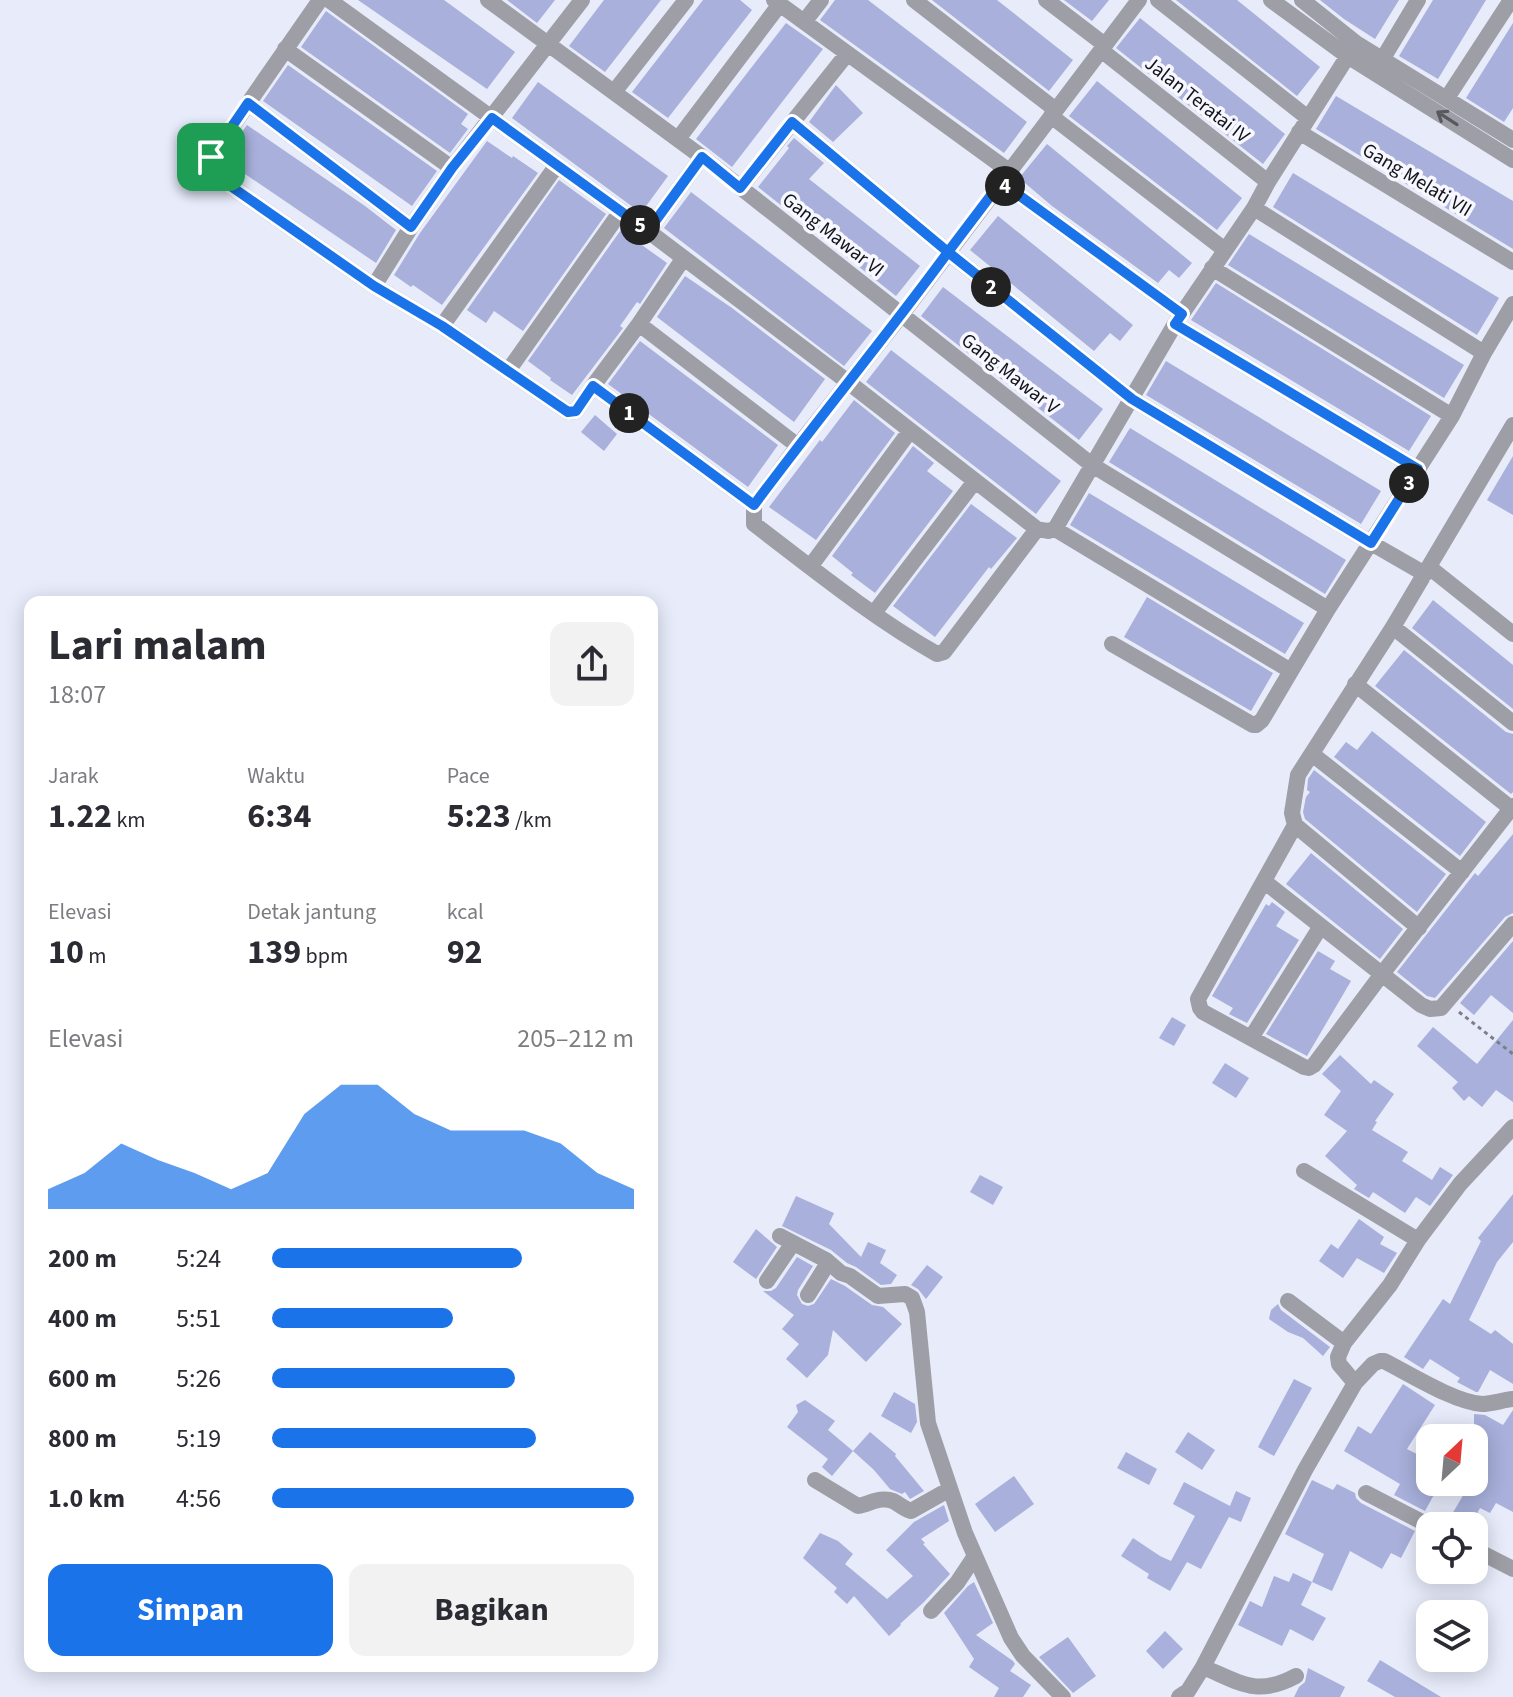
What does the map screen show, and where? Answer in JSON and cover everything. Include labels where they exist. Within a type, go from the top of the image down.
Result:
[{"type":"street","points":[[320,0],[211,157],[209,171],[374,286],[442,326],[568,412],[576,411],[683,259]]},
{"type":"street","points":[[329,0],[648,231],[1037,529],[1048,531],[1055,529],[1179,319],[1254,208],[1352,50]]},
{"type":"street","name":"Gang Mawar VI","points":[[488,0],[702,157],[902,314]]},
{"type":"street","points":[[374,286],[452,168],[582,0]]},
{"type":"street","points":[[614,92],[686,0]]},
{"type":"street","points":[[804,22],[821,0]]},
{"type":"street","points":[[914,0],[1225,250]]},
{"type":"street","name":"Jalan Teratai IV","points":[[1046,0],[1268,182]]},
{"type":"street","points":[[1037,529],[942,654],[935,653],[874,613],[754,524],[754,505],[1139,0]]},
{"type":"street","name":"Gang Melati VII","points":[[1158,0],[1304,125],[1513,262]]},
{"type":"street","points":[[1271,0],[1352,50],[1513,160]]},
{"type":"street","points":[[1302,0],[1352,50],[1382,60],[1513,140]]},
{"type":"street","points":[[1382,60],[1418,0]]},
{"type":"street","points":[[1447,98],[1511,0]]},
{"type":"street","points":[[678,139],[777,2],[1005,177],[1179,319],[1418,469]]},
{"type":"street","points":[[285,49],[452,168]]},
{"type":"street","points":[[740,188],[847,54]]},
{"type":"street","points":[[248,103],[411,227]]},
{"type":"street","points":[[792,122],[1132,399],[1371,543],[1427,570],[1513,634]]},
{"type":"street","points":[[648,231],[702,157]]},
{"type":"street","points":[[442,326],[557,165]]},
{"type":"street","points":[[1254,208],[1484,353]]},
{"type":"street","points":[[508,371],[621,211]]},
{"type":"street","points":[[1212,268],[1452,416]]},
{"type":"street","points":[[1112,644],[1253,725],[1262,720],[1328,609],[1452,416],[1513,304]]},
{"type":"street","name":"Gang Mawar V","points":[[902,314],[1092,465],[1328,609]]},
{"type":"street","points":[[639,324],[798,446]]},
{"type":"street","points":[[593,386],[754,505]]},
{"type":"street","points":[[1419,928],[1295,825],[1292,813],[1298,775],[1393,627],[1513,425]]},
{"type":"street","points":[[810,567],[910,431]]},
{"type":"street","points":[[874,613],[975,481]]},
{"type":"street","points":[[1055,529],[1291,671]]},
{"type":"street","points":[[1393,627],[1513,723]]},
{"type":"street","points":[[1295,825],[1198,999],[1203,1012],[1304,1067],[1311,1067],[1512,808],[1355,684]]},
{"type":"street","points":[[1312,754],[1462,872]]},
{"type":"street","points":[[1265,882],[1430,1009],[1441,1008],[1446,1003],[1513,924]]},
{"type":"street","points":[[1251,1038],[1321,926]]},
{"type":"street","points":[[1348,1375],[1339,1351],[1344,1343],[1390,1285],[1418,1240],[1460,1184],[1513,1127]]},
{"type":"street","points":[[1304,1171],[1418,1240]]},
{"type":"street","points":[[767,1281],[787,1240],[826,1260],[878,1296],[905,1294],[912,1298],[917,1312],[928,1423],[965,1533],[1011,1638],[1023,1656],[1063,1697]]},
{"type":"street","points":[[808,1295],[828,1263]]},
{"type":"street","points":[[1288,1301],[1344,1343]]},
{"type":"street","points":[[1179,1697],[1188,1691],[1203,1667],[1305,1470],[1348,1375],[1384,1361],[1430,1385],[1482,1404],[1513,1399]]},
{"type":"street","points":[[815,1480],[858,1506],[887,1500],[911,1511],[950,1489]]},
{"type":"street","points":[[1366,1493],[1416,1519]]},
{"type":"street","points":[[931,1611],[957,1583],[975,1556]]},
{"type":"street","points":[[1488,1556],[1513,1569]]},
{"type":"street","points":[[1203,1667],[1258,1690],[1283,1685],[1296,1676]]},
{"type":"path","points":[[1446,1003],[1513,1054]]},
{"type":"building","points":[[358,0],[444,0],[515,52],[487,89]]},
{"type":"building","points":[[507,0],[555,0],[537,23]]},
{"type":"building","points":[[604,0],[661,0],[605,72],[569,46]]},
{"type":"building","points":[[703,0],[740,0],[752,10],[668,118],[632,92]]},
{"type":"building","points":[[835,0],[868,0],[1027,122],[1004,153],[820,20]]},
{"type":"building","points":[[932,0],[997,0],[1073,60],[1049,91]]},
{"type":"building","points":[[1064,0],[1109,0],[1092,21]]},
{"type":"building","points":[[1176,0],[1237,0],[1320,67],[1297,96]]},
{"type":"building","points":[[1320,0],[1399,0],[1375,39]]},
{"type":"building","points":[[1433,0],[1486,0],[1438,79],[1399,56]]},
{"type":"building","points":[[326,11],[468,114],[461,124],[468,129],[450,153],[301,47]]},
{"type":"building","points":[[1140,18],[1285,134],[1263,164],[1116,48]]},
{"type":"building","points":[[786,23],[823,49],[732,167],[696,139]]},
{"type":"building","points":[[1513,23],[1513,108],[1504,122],[1466,98]]},
{"type":"building","points":[[288,65],[437,171],[412,206],[263,101]]},
{"type":"building","points":[[1097,81],[1242,198],[1217,230],[1069,116]]},
{"type":"building","points":[[538,82],[668,176],[641,213],[512,118]]},
{"type":"building","points":[[836,85],[863,113],[833,142],[809,122]]},
{"type":"building","points":[[1336,96],[1513,201],[1513,249],[1316,129]]},
{"type":"building","points":[[247,125],[396,230],[376,263],[223,159]]},
{"type":"building","points":[[794,138],[824,163],[809,179],[920,266],[896,296],[758,187]]},
{"type":"building","points":[[487,141],[538,173],[442,305],[394,275],[420,233]]},
{"type":"building","points":[[1047,144],[1192,263],[1179,278],[1169,270],[1158,283],[1052,206],[1019,178]]},
{"type":"building","points":[[1293,173],[1499,298],[1477,335],[1273,207]]},
{"type":"building","points":[[559,180],[606,214],[523,331],[494,311],[486,323],[467,310]]},
{"type":"building","points":[[691,192],[872,331],[844,366],[664,228]]},
{"type":"building","points":[[998,216],[1133,325],[1120,341],[1110,333],[1094,351],[970,250]]},
{"type":"building","points":[[623,227],[667,263],[572,395],[528,361]]},
{"type":"building","points":[[1249,234],[1464,365],[1444,398],[1228,265]]},
{"type":"building","points":[[685,276],[825,379],[794,422],[657,317]]},
{"type":"building","points":[[1216,283],[1431,416],[1409,451],[1191,320]]},
{"type":"building","points":[[943,287],[1103,409],[1079,440],[921,316]]},
{"type":"building","points":[[640,341],[778,445],[748,487],[608,384]]},
{"type":"building","points":[[891,350],[1061,481],[1036,514],[866,382]]},
{"type":"building","points":[[1166,361],[1381,491],[1361,524],[1146,395]]},
{"type":"building","points":[[854,400],[895,433],[816,540],[769,507]]},
{"type":"building","points":[[595,415],[617,434],[604,451],[581,432]]},
{"type":"building","points":[[1130,428],[1346,560],[1325,594],[1109,462]]},
{"type":"building","points":[[913,446],[934,463],[927,471],[953,491],[875,593],[832,556]]},
{"type":"building","points":[[1513,456],[1513,515],[1487,500]]},
{"type":"building","points":[[1089,493],[1304,623],[1285,654],[1070,525]]},
{"type":"building","points":[[971,504],[1017,538],[991,569],[989,567],[935,637],[893,606]]},
{"type":"building","points":[[1147,597],[1273,673],[1251,711],[1124,637]]},
{"type":"building","points":[[1433,600],[1513,665],[1513,709],[1412,628]]},
{"type":"building","points":[[1404,650],[1506,732],[1513,734],[1511,794],[1375,686]]},
{"type":"building","points":[[1372,731],[1486,822],[1460,856],[1334,757],[1346,742],[1357,750]]},
{"type":"building","points":[[1314,770],[1446,874],[1417,912],[1305,819],[1303,812],[1310,792],[1307,790],[1308,779]]},
{"type":"building","points":[[1513,834],[1513,913],[1505,917],[1435,998],[1427,996],[1397,972],[1475,873],[1478,876]]},
{"type":"building","points":[[1311,853],[1403,929],[1380,959],[1286,884]]},
{"type":"building","points":[[1272,902],[1285,912],[1276,926],[1299,940],[1247,1023],[1229,1014],[1233,1008],[1212,996],[1266,904],[1269,906]]},
{"type":"building","points":[[1513,941],[1513,1013],[1491,995],[1474,1015],[1460,1003]]},
{"type":"building","points":[[1318,951],[1335,961],[1330,969],[1351,981],[1307,1056],[1266,1034]]},
{"type":"building","points":[[1172,1017],[1186,1025],[1174,1046],[1159,1038]]},
{"type":"building","points":[[1513,1020],[1513,1102],[1496,1090],[1482,1107],[1469,1096],[1464,1101],[1452,1088],[1458,1082],[1417,1046],[1433,1027],[1477,1064]]},
{"type":"building","points":[[1340,1055],[1371,1084],[1374,1080],[1394,1094],[1372,1130],[1408,1152],[1402,1161],[1432,1180],[1440,1167],[1453,1175],[1430,1206],[1416,1197],[1405,1213],[1373,1192],[1369,1198],[1354,1189],[1357,1185],[1325,1156],[1347,1131],[1324,1115],[1341,1091],[1322,1074]]},
{"type":"building","points":[[1225,1063],[1249,1078],[1236,1098],[1212,1083]]},
{"type":"building","points":[[980,1175],[1003,1187],[993,1205],[970,1192]]},
{"type":"building","points":[[1513,1194],[1513,1242],[1497,1262],[1469,1320],[1491,1334],[1495,1330],[1513,1344],[1513,1384],[1490,1370],[1476,1392],[1457,1382],[1460,1378],[1430,1359],[1423,1369],[1404,1357],[1443,1299],[1450,1304],[1481,1241],[1478,1238]]},
{"type":"building","points":[[796,1196],[834,1213],[829,1224],[861,1257],[868,1242],[886,1250],[880,1263],[897,1275],[891,1284],[881,1285],[831,1250],[782,1226]]},
{"type":"building","points":[[1359,1219],[1384,1237],[1380,1244],[1397,1253],[1384,1273],[1357,1258],[1343,1278],[1319,1261],[1331,1244],[1338,1249]]},
{"type":"building","points":[[756,1229],[777,1247],[756,1279],[733,1262]]},
{"type":"building","points":[[797,1257],[813,1266],[798,1290],[802,1304],[814,1304],[831,1279],[872,1305],[883,1307],[902,1324],[866,1362],[833,1330],[828,1355],[807,1378],[786,1359],[799,1344],[782,1329],[794,1315],[763,1291],[776,1288]]},
{"type":"building","points":[[927,1265],[943,1277],[926,1299],[911,1285]]},
{"type":"building","points":[[1278,1304],[1281,1310],[1330,1347],[1323,1356],[1303,1338],[1269,1319],[1271,1310]]},
{"type":"building","points":[[1294,1379],[1312,1388],[1274,1456],[1258,1447]]},
{"type":"building","points":[[1403,1384],[1435,1405],[1423,1424],[1416,1424],[1416,1435],[1407,1449],[1416,1454],[1416,1496],[1433,1496],[1425,1511],[1394,1495],[1400,1484],[1344,1451],[1358,1426],[1371,1434]]},
{"type":"building","points":[[894,1392],[915,1404],[917,1422],[911,1433],[881,1416]]},
{"type":"building","points":[[805,1400],[835,1421],[828,1430],[853,1451],[832,1476],[822,1467],[828,1459],[787,1427],[798,1412],[796,1405]]},
{"type":"building","points":[[1513,1410],[1513,1512],[1496,1503],[1490,1513],[1480,1508],[1478,1512],[1453,1512],[1463,1496],[1488,1496],[1488,1424],[1474,1424],[1474,1414],[1485,1415],[1503,1425]]},
{"type":"building","points":[[870,1432],[896,1454],[924,1491],[910,1499],[905,1492],[902,1494],[890,1489],[853,1451]]},
{"type":"building","points":[[1188,1432],[1215,1450],[1202,1470],[1175,1452]]},
{"type":"building","points":[[1126,1452],[1157,1469],[1149,1485],[1117,1468]]},
{"type":"building","points":[[1014,1476],[1034,1504],[995,1532],[975,1504]]},
{"type":"building","points":[[1312,1480],[1333,1490],[1337,1484],[1355,1493],[1361,1503],[1415,1531],[1401,1558],[1391,1553],[1382,1569],[1350,1551],[1332,1591],[1312,1582],[1324,1554],[1285,1534]]},
{"type":"building","points":[[1184,1482],[1230,1506],[1236,1491],[1251,1498],[1241,1522],[1229,1517],[1201,1569],[1187,1562],[1170,1591],[1147,1578],[1149,1574],[1121,1556],[1133,1538],[1171,1561],[1195,1516],[1173,1504]]},
{"type":"building","points":[[944,1505],[949,1521],[921,1539],[950,1574],[889,1636],[854,1596],[847,1604],[834,1592],[837,1588],[803,1558],[820,1533],[838,1541],[853,1554],[845,1564],[887,1599],[913,1576],[886,1550],[914,1522]]},
{"type":"building","points":[[1293,1573],[1312,1582],[1301,1605],[1326,1618],[1313,1641],[1290,1629],[1282,1646],[1238,1625],[1250,1601],[1262,1607],[1274,1576],[1289,1582]]},
{"type":"building","points":[[974,1582],[993,1623],[976,1635],[1013,1661],[1015,1664],[1010,1671],[1031,1685],[1023,1697],[994,1697],[999,1688],[969,1667],[974,1659],[944,1613]]},
{"type":"building","points":[[1165,1631],[1183,1649],[1163,1669],[1146,1651]]},
{"type":"building","points":[[1068,1637],[1096,1676],[1073,1693],[1039,1657]]},
{"type":"building","points":[[1380,1660],[1441,1697],[1395,1697],[1367,1681]]},
{"type":"building","points":[[1308,1668],[1345,1687],[1340,1697],[1294,1697],[1305,1682]]},
{"type":"route","points":[[211,157],[209,171],[374,286],[442,326],[568,412],[576,411],[593,386],[754,505],[948,252],[1132,399],[1371,543],[1418,469],[1175,324],[1182,314],[1001,182],[948,252],[792,122],[740,188],[702,157],[648,231],[492,118],[411,227],[248,103],[211,157]]}]
